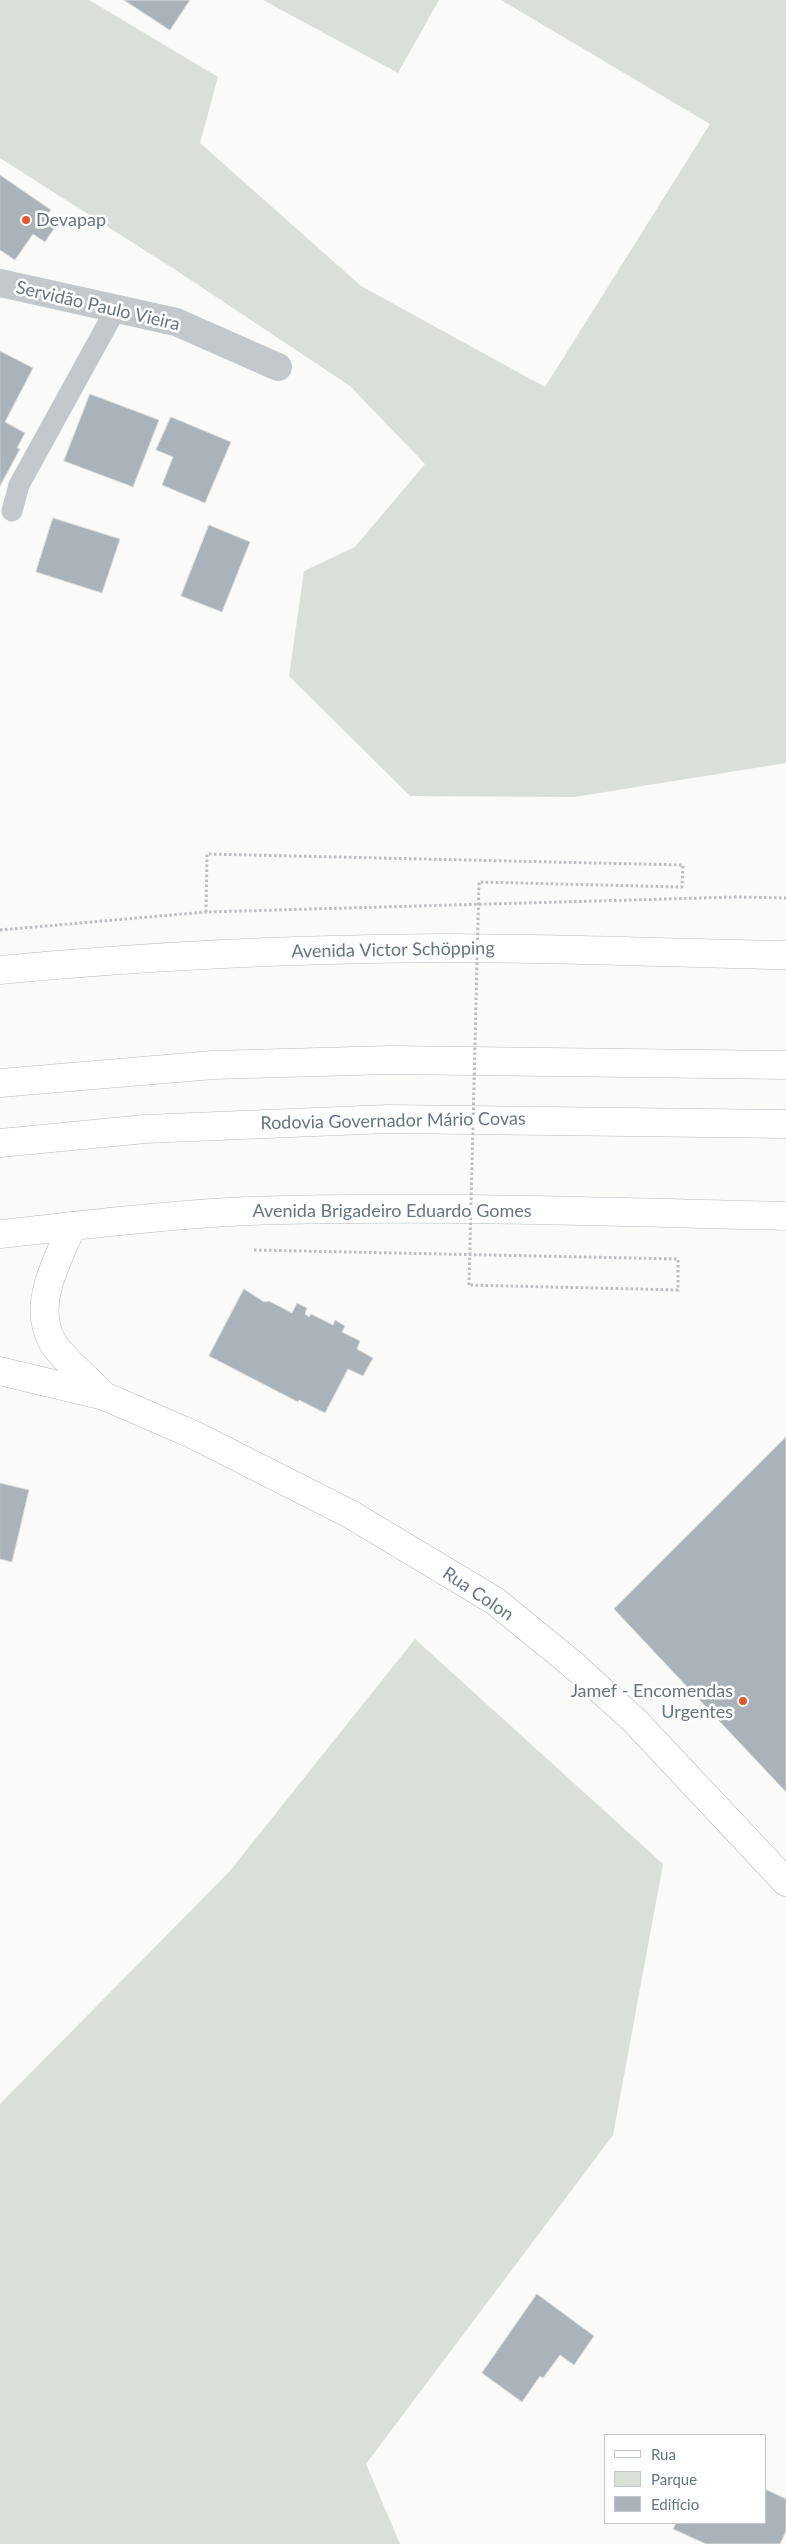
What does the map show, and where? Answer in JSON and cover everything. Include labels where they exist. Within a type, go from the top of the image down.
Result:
[{"type":"main road","name":"Avenida Victor Schöpping","points":[[0,970],[113,959],[301,950],[443,948],[786,955]]},
{"type":"main road","points":[[0,1083],[212,1065],[390,1060],[786,1065]]},
{"type":"main road","name":"Rodovia Governador Mário Covas","points":[[0,1143],[145,1128],[388,1119],[786,1124]]},
{"type":"main road","name":"Avenida Brigadeiro Eduardo Gomes","points":[[0,1234],[158,1216],[248,1212],[463,1210],[786,1216]]},
{"type":"main road","name":"Rua Colon","points":[[72,1226],[47,1285],[45,1324],[54,1344],[104,1396]]},
{"type":"main road","name":"Rua Colon","points":[[0,1371],[104,1396],[194,1435],[342,1510],[495,1601],[571,1663],[635,1721],[786,1882]]},
{"type":"street","name":"Servidão Paulo Vieira","points":[[0,283],[117,307],[176,322],[278,367]]},
{"type":"lane","points":[[12,511],[19,485],[117,307]]},
{"type":"path","points":[[206,912],[207,854],[683,865],[682,887],[479,882],[469,1285],[678,1290],[678,1259],[247,1249],[248,1212]]},
{"type":"path","points":[[0,930],[206,912],[737,897],[786,898]]},
{"type":"green space","points":[[0,0],[89,0],[218,77],[200,143],[361,286],[545,387],[710,124],[501,0],[786,0],[786,763],[574,797],[410,796],[289,676],[304,571],[355,547],[425,464],[350,386],[174,269],[0,158]]},
{"type":"green space","points":[[263,0],[439,0],[398,73]]},
{"type":"green space","points":[[415,1639],[663,1864],[613,2135],[366,2464],[400,2544],[0,2544],[0,2104],[229,1872]]},
{"type":"building","points":[[124,0],[190,0],[170,30]]},
{"type":"building","name":"Devapap","points":[[0,175],[51,210],[46,216],[57,224],[45,242],[33,234],[15,260],[0,250]]},
{"type":"building","points":[[0,351],[33,368],[5,422],[25,433],[17,448],[20,449],[0,486]]},
{"type":"building","points":[[90,394],[159,420],[133,487],[64,461]]},
{"type":"building","points":[[171,417],[231,442],[205,503],[162,485],[173,457],[156,450]]},
{"type":"building","points":[[53,518],[120,539],[102,593],[36,572]]},
{"type":"building","points":[[209,525],[250,542],[222,612],[181,596]]},
{"type":"building","points":[[244,1289],[264,1302],[269,1301],[292,1313],[297,1303],[307,1308],[305,1314],[309,1317],[311,1314],[333,1325],[335,1320],[345,1326],[342,1332],[360,1341],[357,1349],[373,1358],[363,1376],[348,1369],[325,1413],[299,1400],[298,1402],[209,1356]]},
{"type":"building","name":"Jamef - Encomendas Urgentes","points":[[786,1437],[786,1792],[614,1609]]},
{"type":"building","points":[[0,1483],[29,1490],[12,1562],[0,1559]]},
{"type":"building","points":[[537,2294],[594,2336],[574,2365],[560,2355],[543,2378],[540,2376],[522,2402],[482,2373]]},
{"type":"building","points":[[766,2489],[786,2499],[786,2531],[780,2544],[706,2544],[673,2529],[676,2524],[766,2524]]},
{"type":"place","name":"Devapap","points":[[26,220]]},
{"type":"place","name":"Jamef - Encomendas Urgentes","points":[[743,1701]]}]
